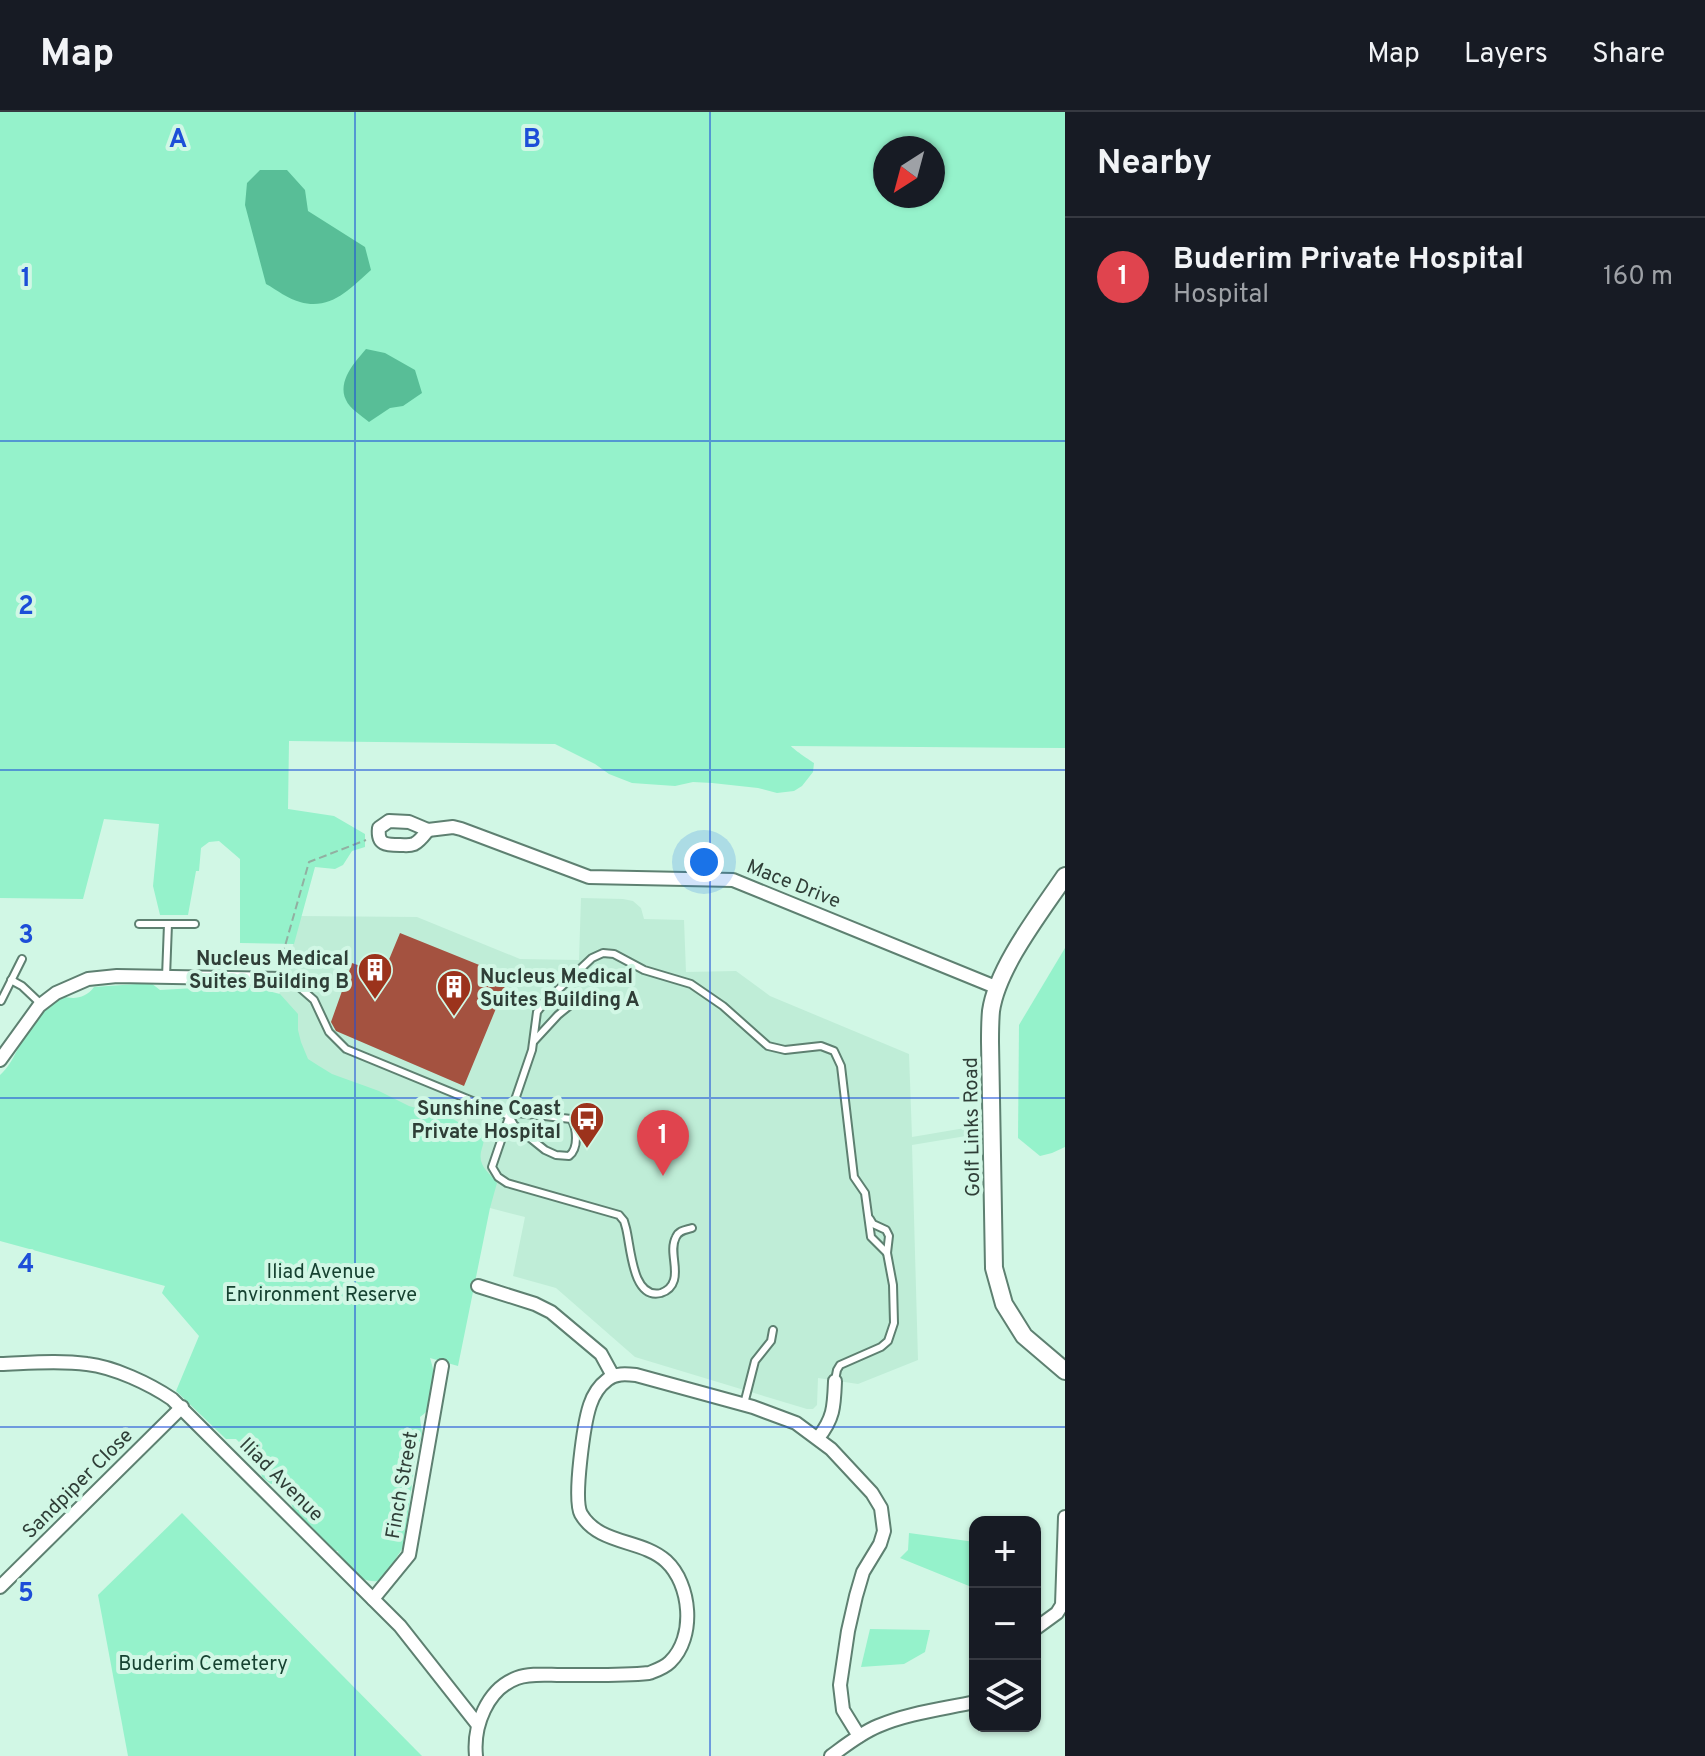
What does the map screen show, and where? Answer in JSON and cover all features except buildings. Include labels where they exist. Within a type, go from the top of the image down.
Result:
[{"type":"main road","name":"Golf Links Road","points":[[1065,876],[1012,958],[998,988],[991,1010],[990,1042],[994,1268],[1004,1304],[1024,1336],[1065,1371]]},
{"type":"street","name":"Mace Drive","points":[[428,830],[420,840],[409,845],[385,845],[378,835],[379,828],[389,821],[409,822],[428,830],[461,829],[589,877],[733,880],[998,988]]},
{"type":"street","points":[[0,1060],[41,1004],[63,989],[88,979],[117,976],[280,979]]},
{"type":"street","points":[[478,1286],[551,1312],[601,1354],[613,1376]]},
{"type":"street","name":"Iliad Avenue","points":[[0,1364],[97,1365],[154,1388],[182,1407],[405,1631],[478,1725]]},
{"type":"street","name":"Finch Street","points":[[373,1599],[409,1555],[442,1366]]},
{"type":"street","points":[[476,1756],[478,1725],[489,1701],[519,1677],[649,1673],[670,1661],[683,1639],[685,1595],[674,1570],[654,1553],[600,1531],[579,1510],[578,1482],[588,1411],[608,1378],[621,1374],[636,1375],[744,1404],[796,1423],[818,1438],[872,1493],[881,1508],[884,1524],[882,1538],[859,1583],[850,1621],[840,1693],[843,1710],[859,1736]]},
{"type":"street","points":[[818,1438],[833,1413],[835,1381]]},
{"type":"street","name":"Sandpiper Close","points":[[0,1587],[182,1407]]},
{"type":"street","points":[[1041,1625],[1057,1613],[1062,1605],[1065,1517]]},
{"type":"street","points":[[831,1756],[876,1726],[969,1703]]},
{"type":"lane","points":[[139,924],[195,924]]},
{"type":"lane","points":[[166,977],[168,924]]},
{"type":"lane","points":[[692,1228],[681,1231],[675,1238],[675,1277],[670,1288],[658,1294],[647,1291],[637,1279],[626,1228],[619,1215],[511,1185],[494,1172],[493,1162],[534,1041],[535,1018],[540,1007],[592,958],[608,952],[644,970],[678,979],[699,989],[768,1046],[785,1050],[818,1046],[830,1048],[840,1060],[854,1177],[865,1193],[871,1237],[887,1253]]},
{"type":"lane","points":[[1,1001],[22,959]]},
{"type":"lane","points":[[280,979],[298,986],[314,1000],[329,1032],[346,1049],[509,1116],[514,1125],[551,1153],[569,1156],[573,1152],[575,1126],[571,1119],[518,1113],[509,1116]]},
{"type":"lane","points":[[11,980],[41,1004]]},
{"type":"lane","points":[[534,1041],[574,1002]]},
{"type":"lane","points":[[835,1381],[840,1365],[881,1347],[890,1337],[894,1323],[888,1233],[870,1219]]},
{"type":"lane","points":[[744,1404],[755,1361],[771,1341],[773,1330]]},
{"type":"path","points":[[280,979],[309,862],[378,835]]},
{"type":"shaded area","points":[[260,170],[287,170],[305,190],[308,211],[365,247],[371,270],[339,296],[321,303],[296,301],[266,284],[245,205],[247,183]]},
{"type":"shaded area","points":[[366,349],[385,353],[415,370],[422,393],[369,422],[350,406],[344,393],[348,372]]},
{"type":"shaded area","points":[[581,898],[633,901],[641,908],[644,919],[684,920],[686,972],[736,971],[770,996],[909,1054],[912,1137],[971,1127],[972,1135],[912,1145],[918,1360],[858,1384],[818,1378],[817,1405],[807,1409],[635,1357],[556,1288],[513,1276],[525,1217],[490,1208],[247,1110],[301,916],[417,917],[520,959],[579,960]]},
{"type":"green space","points":[[0,112],[1065,112],[1065,748],[791,746],[814,763],[813,772],[794,791],[777,793],[712,783],[693,782],[675,786],[632,783],[555,744],[289,741],[288,809],[334,816],[365,834],[365,847],[352,851],[343,865],[335,869],[315,867],[294,944],[240,943],[240,859],[219,841],[209,842],[201,848],[199,871],[196,871],[188,915],[160,915],[153,886],[159,824],[104,819],[83,899],[0,898]]},
{"type":"green space","points":[[1065,948],[1065,1147],[1040,1156],[1018,1138],[1019,1025]]},
{"type":"green space","name":"Iliad Avenue Environment Reserve","points":[[151,983],[160,990],[249,986],[280,994],[298,1014],[298,1030],[308,1059],[332,1074],[409,1106],[453,1119],[484,1138],[481,1162],[497,1183],[458,1366],[430,1358],[434,1373],[434,1398],[427,1412],[420,1417],[422,1435],[417,1447],[404,1544],[390,1574],[385,1573],[378,1581],[365,1580],[347,1568],[338,1551],[331,1551],[313,1528],[295,1513],[286,1492],[262,1477],[256,1461],[240,1443],[236,1439],[226,1439],[176,1391],[199,1336],[162,1293],[165,1286],[0,1241],[0,1075],[13,1058],[25,1032],[44,1009],[62,996],[80,997],[94,987]]},
{"type":"green space","name":"Buderim Cemetery","points":[[182,1513],[422,1756],[128,1756],[98,1595]]},
{"type":"green space","points":[[909,1533],[969,1541],[969,1586],[900,1558],[908,1550]]},
{"type":"green space","points":[[870,1629],[930,1630],[925,1652],[904,1664],[861,1667]]},
{"type":"place","name":"Nucleus Medical Suites Building B","points":[[375,1001]]},
{"type":"place","name":"Nucleus Medical Suites Building A","points":[[454,1018]]},
{"type":"place","name":"Sunshine Coast Private Hospital","points":[[587,1150]]},
{"type":"place","name":"Buderim Private Hospital","points":[[663,1176]]}]
